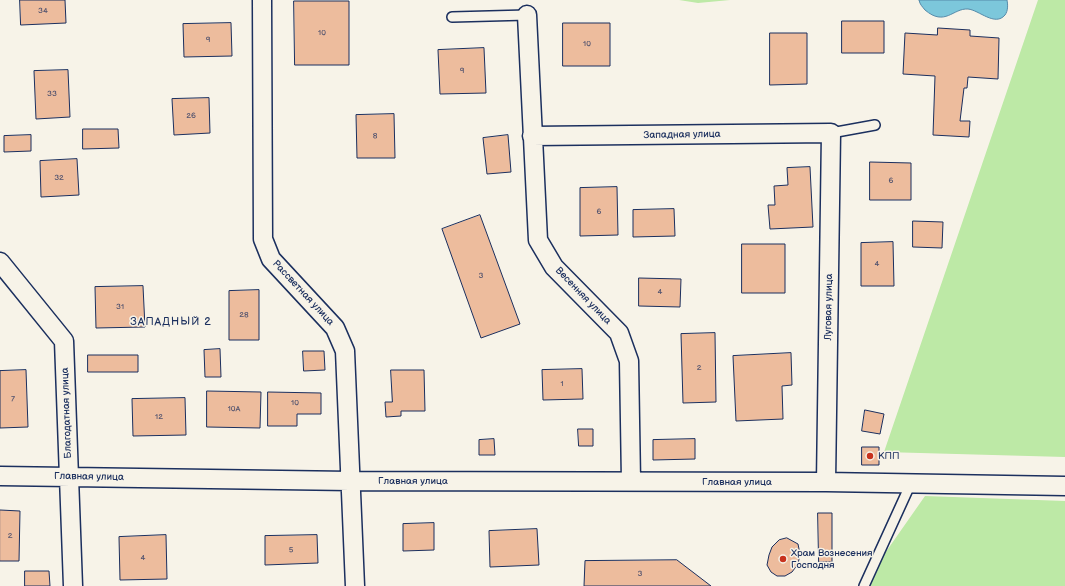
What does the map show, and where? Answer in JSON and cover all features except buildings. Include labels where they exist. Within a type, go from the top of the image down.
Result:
[{"type":"street","name":"Рассветная улица","points":[[262,0],[263,239],[271,259],[335,328],[345,351],[355,586]]},
{"type":"street","name":"Весенняя улица","points":[[527,15],[538,240],[554,267],[619,333],[629,361],[631,481]]},
{"type":"street","name":"Западная улица","points":[[532,136],[832,133]]},
{"type":"street","name":"Луговая улица","points":[[826,482],[832,133]]},
{"type":"street","name":"Благодатная улица","points":[[0,262],[64,341],[73,586]]},
{"type":"street","name":"Главная улица","points":[[0,476],[350,481],[826,482],[1065,486]]},
{"type":"lane","points":[[452,17],[527,15]]},
{"type":"lane","points":[[832,133],[875,125]]},
{"type":"lane","points":[[864,586],[911,483]]},
{"type":"green space","points":[[679,0],[730,0],[698,3]]},
{"type":"green space","points":[[1038,0],[1065,0],[1065,457],[884,452]]},
{"type":"green space","points":[[925,496],[1065,501],[1065,586],[862,586]]},
{"type":"water","points":[[919,0],[1007,0],[1008,8],[1005,15],[997,19],[992,19],[968,9],[963,9],[948,16],[938,17],[925,10]]},
{"type":"place","name":"КПП","points":[[870,456]]},
{"type":"place","name":"Храм Вознесения Господня","points":[[783,559]]},
{"type":"district","name":"ЗАПАДНЫЙ 2","points":[[171,322]]}]
